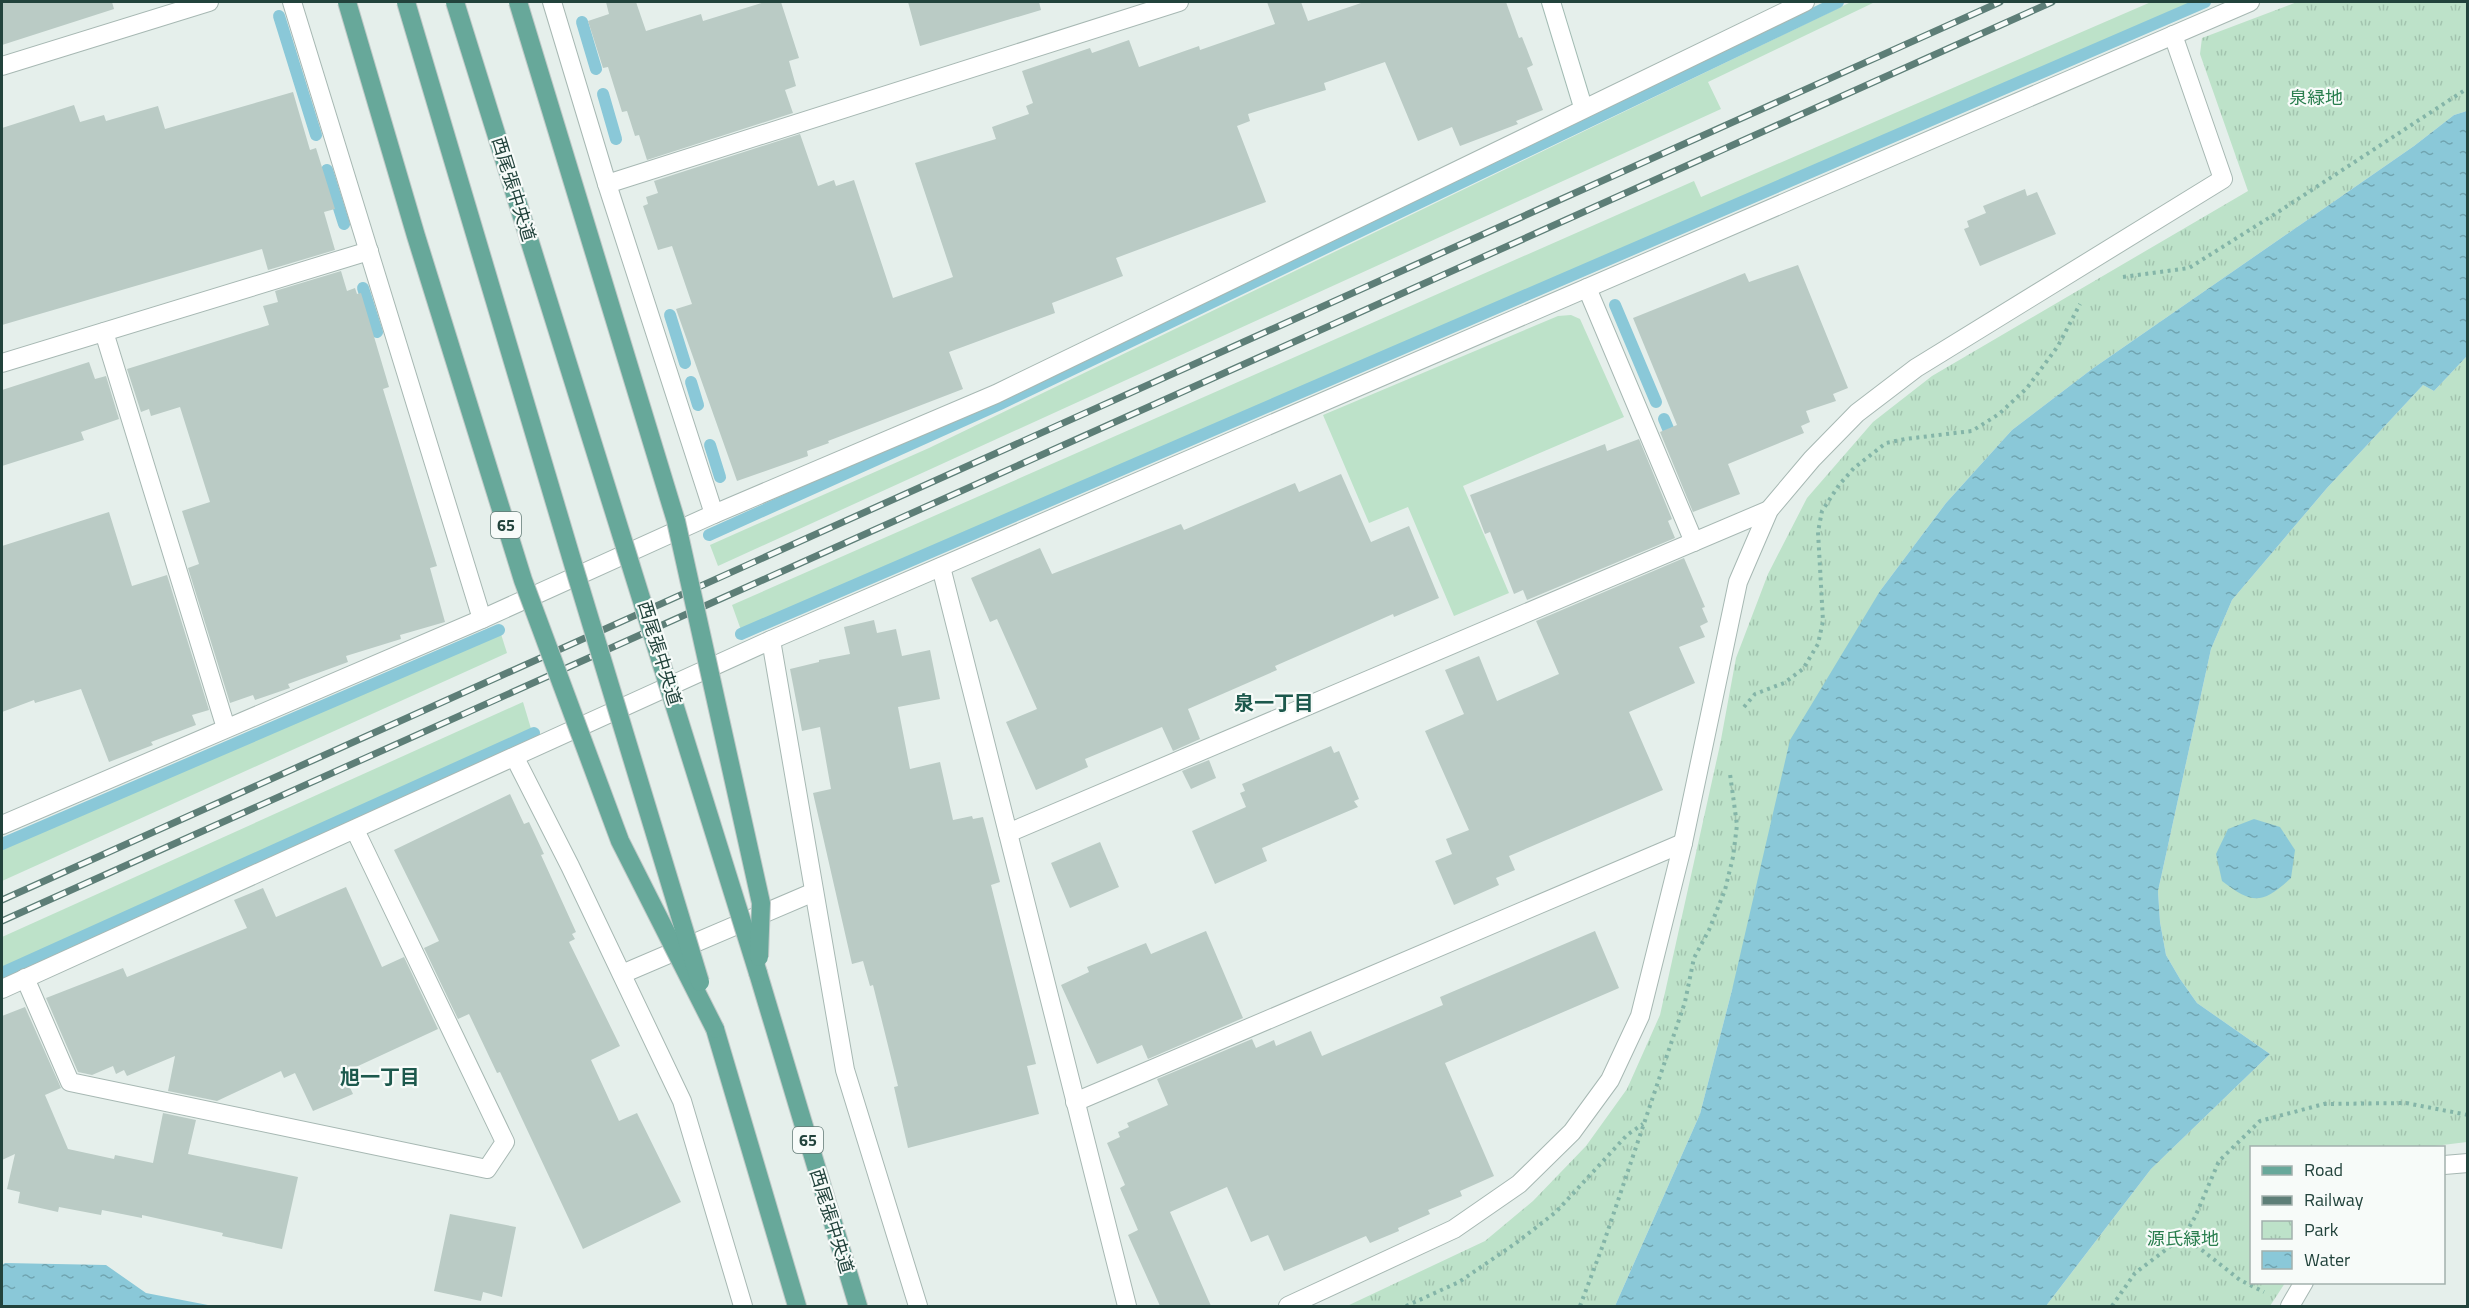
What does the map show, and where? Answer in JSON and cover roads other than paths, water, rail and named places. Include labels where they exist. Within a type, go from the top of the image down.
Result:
[{"type":"main road","name":"65","points":[[347,2],[416,236],[523,580],[620,841],[715,1029]]},
{"type":"main road","name":"65","points":[[406,2],[797,1306]]},
{"type":"main road","name":"西尾張中央道","points":[[455,2],[758,973],[858,1306]]},
{"type":"main road","name":"65","points":[[518,2],[676,520],[761,903],[758,973]]},
{"type":"street","points":[[2,66],[209,2]]},
{"type":"street","points":[[292,2],[482,619]]},
{"type":"street","points":[[552,2],[607,184],[714,514]]},
{"type":"street","points":[[607,184],[1179,2]]},
{"type":"street","points":[[1551,2],[1583,107]]},
{"type":"street","points":[[2,825],[482,619],[714,514],[996,394],[1583,107],[1805,2]]},
{"type":"street","points":[[2,989],[771,640],[2250,2]]},
{"type":"street","points":[[1288,1306],[1454,1229],[1519,1184],[1572,1132],[1610,1080],[1640,1016],[1683,843],[1738,582],[1769,510],[1812,459],[1857,413],[1916,368],[2223,179],[2173,34]]},
{"type":"street","points":[[2,363],[369,251]]},
{"type":"street","points":[[1587,288],[1694,542]]},
{"type":"street","points":[[104,332],[226,728]]},
{"type":"street","points":[[1008,833],[1769,510]]},
{"type":"street","points":[[941,567],[1127,1306]]},
{"type":"street","points":[[771,640],[845,1070],[918,1306]]},
{"type":"street","points":[[515,758],[682,1101],[743,1306]]},
{"type":"street","points":[[25,978],[70,1082],[487,1169],[505,1142],[355,830]]},
{"type":"street","points":[[1075,1102],[1683,843]]},
{"type":"street","points":[[621,974],[814,892]]},
{"type":"street","points":[[2445,1165],[2468,1163]]},
{"type":"street","points":[[2290,1306],[2303,1284]]},
{"type":"water","points":[[2467,111],[2467,356],[2434,391],[2423,385],[2327,488],[2232,600],[2211,649],[2158,891],[2160,922],[2166,955],[2180,979],[2197,1003],[2270,1054],[2151,1169],[2046,1306],[1615,1306],[1700,1114],[1732,990],[1790,740],[1880,591],[1946,503],[2012,430],[2092,369],[2414,146],[2454,115]]},
{"type":"water","points":[[2254,819],[2280,827],[2295,850],[2291,878],[2272,893],[2257,898],[2242,894],[2222,881],[2216,854],[2228,829]]},
{"type":"water","points":[[5,1263],[106,1265],[146,1293],[213,1306],[2,1306],[2,1265]]},
{"type":"waterway","points":[[709,535],[1000,404],[1838,2]]},
{"type":"waterway","points":[[741,634],[2205,2]]},
{"type":"waterway","points":[[279,16],[316,135]]},
{"type":"waterway","points":[[582,22],[596,69]]},
{"type":"waterway","points":[[603,94],[616,139]]},
{"type":"waterway","points":[[327,170],[344,224]]},
{"type":"waterway","points":[[363,288],[377,332]]},
{"type":"waterway","points":[[1615,305],[1656,402]]},
{"type":"waterway","points":[[670,315],[685,363]]},
{"type":"waterway","points":[[691,382],[698,405]]},
{"type":"waterway","points":[[1664,419],[1674,443]]},
{"type":"waterway","points":[[710,445],[720,477]]},
{"type":"waterway","points":[[2,844],[499,630]]},
{"type":"waterway","points":[[2,973],[534,733]]},
{"type":"railway","points":[[2,900],[2000,2]]},
{"type":"railway","points":[[2,921],[2052,2]]},
{"type":"district","name":"泉一丁目","points":[[1274,702]]},
{"type":"district","name":"旭一丁目","points":[[380,1076]]},
{"type":"park label","name":"泉緑地","points":[[2316,97]]},
{"type":"park label","name":"源氏緑地","points":[[2183,1238]]}]
